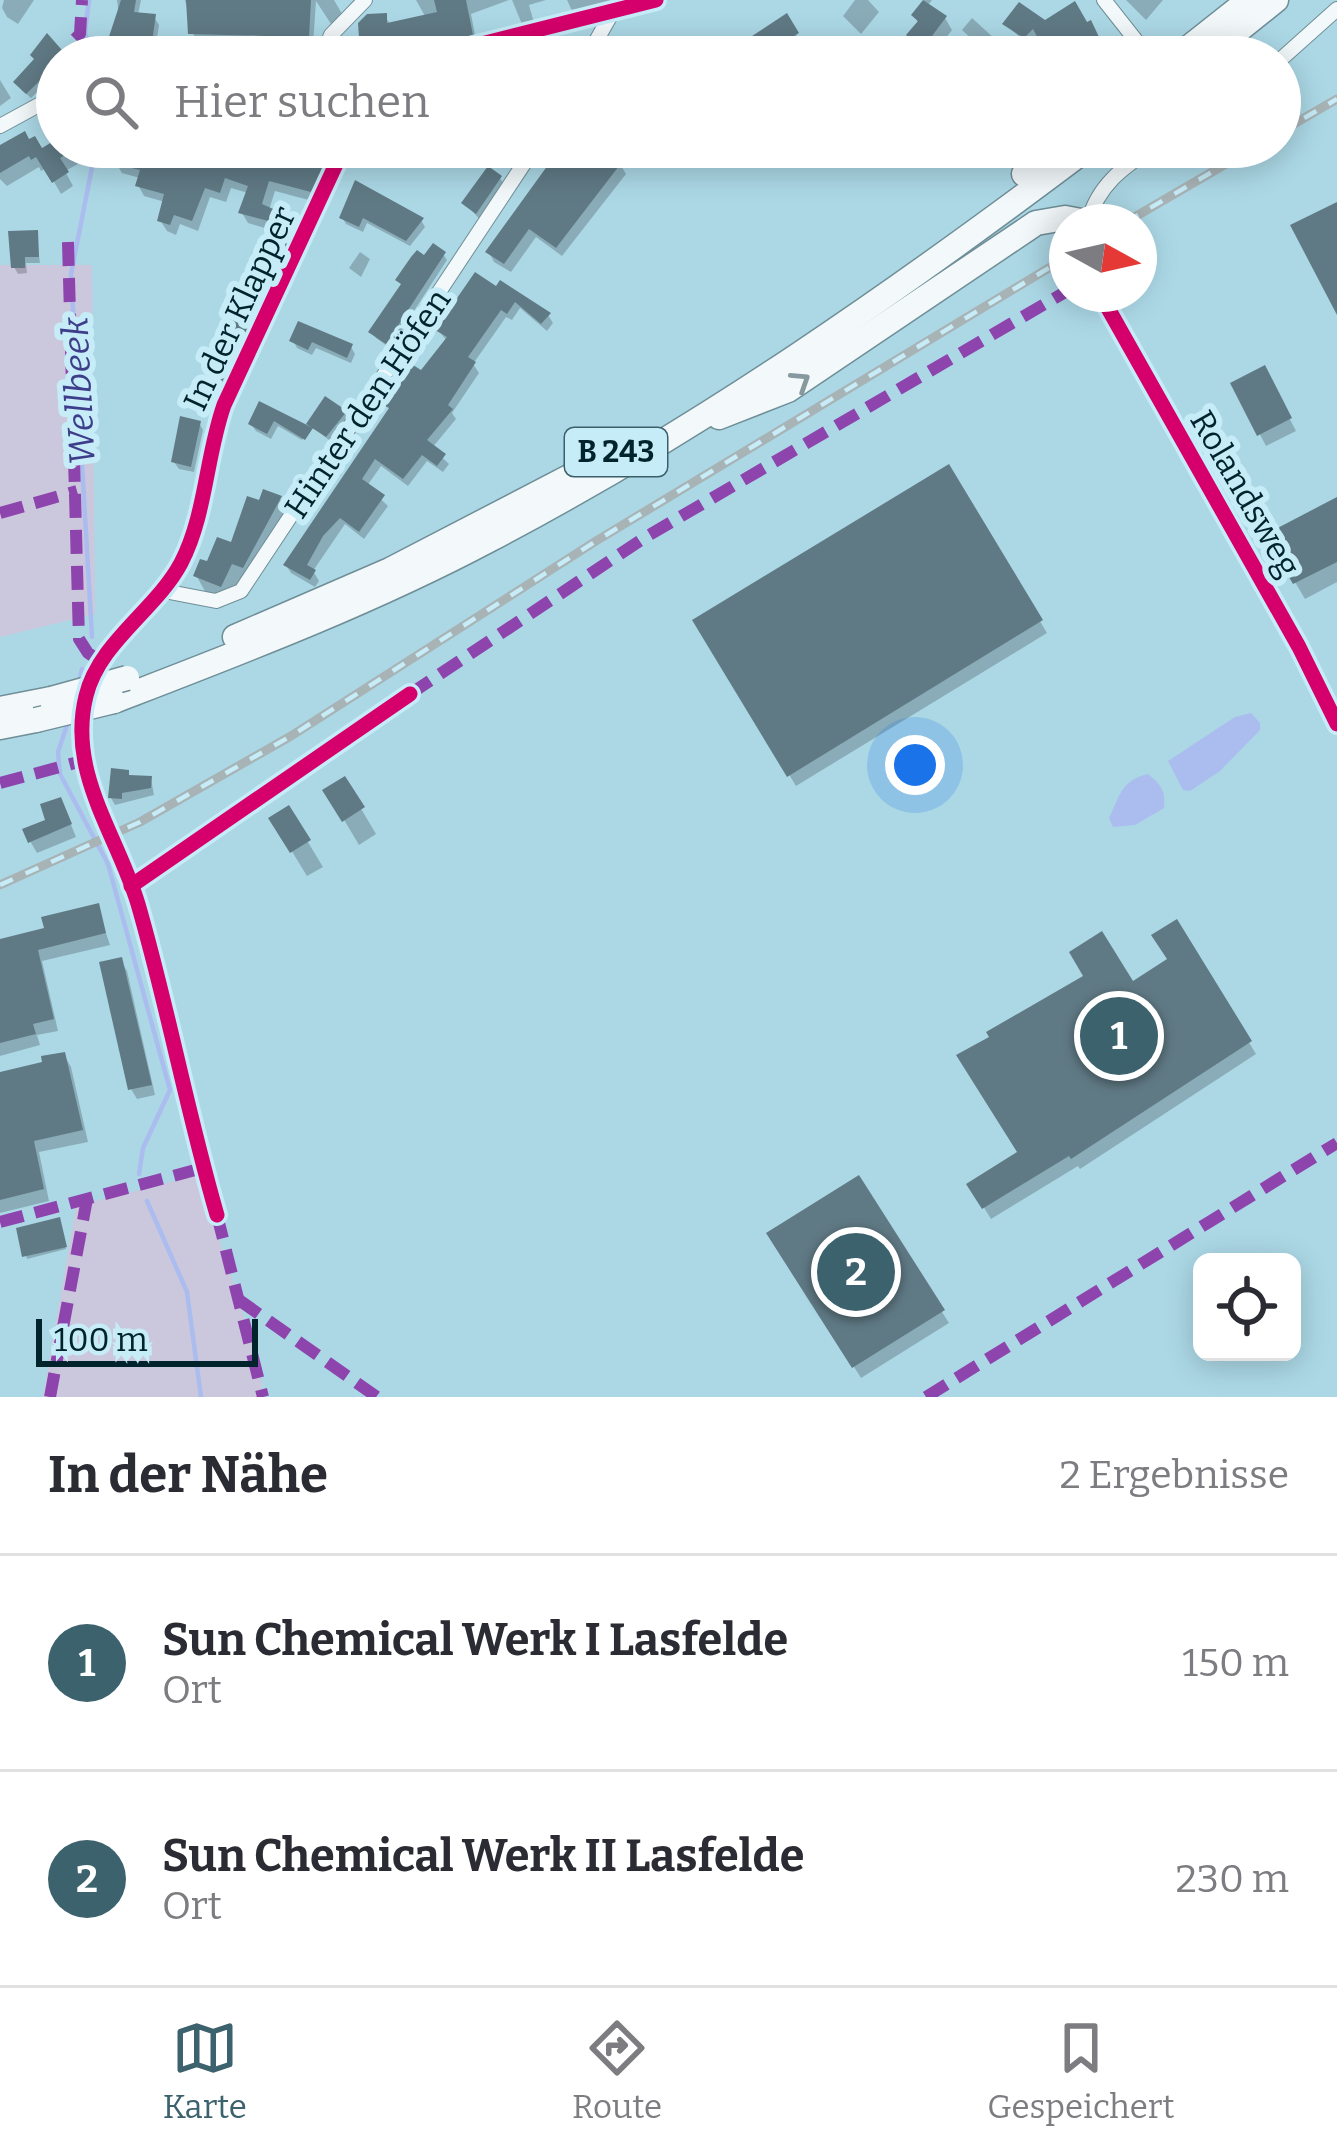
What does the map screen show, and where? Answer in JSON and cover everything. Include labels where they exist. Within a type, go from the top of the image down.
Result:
[{"type":"highway","points":[[1210,36],[1249,0]]},
{"type":"highway","points":[[1219,36],[1276,0]]},
{"type":"highway","name":"B 243","points":[[2,723],[127,678],[371,578],[588,468],[828,316],[1032,168]]},
{"type":"highway","name":"B 243","points":[[43,710],[114,701],[303,629],[506,532],[694,424],[1061,168]]},
{"type":"highway","points":[[694,424],[742,411],[788,390],[1036,223],[1049,219]]},
{"type":"street","points":[[330,36],[365,0]]},
{"type":"street","points":[[516,36],[656,0]]},
{"type":"street","points":[[1103,0],[1131,36]]},
{"type":"street","points":[[1301,41],[1337,9]]},
{"type":"street","points":[[598,36],[611,13]]},
{"type":"street","points":[[0,126],[36,106]]},
{"type":"street","name":"In der Klapper","points":[[217,1215],[131,886],[82,761],[86,693],[102,662],[164,591],[193,537],[213,436],[224,405],[334,168]]},
{"type":"street","name":"Hinter den Höfen","points":[[164,591],[216,601],[241,591],[521,168]]},
{"type":"street","points":[[1093,204],[1122,168]]},
{"type":"street","name":"Rolandsweg","points":[[1110,312],[1299,647],[1337,724]]},
{"type":"street","points":[[131,886],[410,694]]},
{"type":"shaded area","points":[[0,265],[92,265],[95,614],[0,637]]},
{"type":"shaded area","points":[[199,1175],[260,1367],[263,1397],[43,1397],[76,1206]]},
{"type":"water","points":[[1251,713],[1260,730],[1220,771],[1190,791],[1183,790],[1168,761],[1235,717]]},
{"type":"water","points":[[1148,774],[1162,789],[1164,808],[1135,825],[1113,827],[1109,818],[1122,790]]},
{"type":"building","points":[[121,0],[136,0],[134,12],[156,14],[153,36],[109,36]]},
{"type":"building","points":[[186,0],[311,0],[309,36],[188,34]]},
{"type":"building","points":[[434,0],[466,0],[473,35],[359,36],[358,23],[367,14],[387,13],[387,23],[437,12]]},
{"type":"building","points":[[923,0],[947,16],[932,36],[907,36],[918,21],[911,15]]},
{"type":"building","points":[[1075,1],[1098,36],[1037,36],[1033,29],[1021,36],[1002,24],[1019,2],[1045,20]]},
{"type":"building","points":[[787,13],[799,33],[794,36],[752,36]]},
{"type":"building","points":[[36,47],[36,84],[26,94],[13,82],[34,59],[30,55]]},
{"type":"building","points":[[25,131],[29,139],[36,138],[36,157],[31,160],[29,156],[0,173],[0,145]]},
{"type":"building","points":[[43,168],[66,168],[69,172],[52,183]]},
{"type":"building","points":[[132,168],[322,168],[311,192],[269,181],[262,204],[298,220],[269,282],[247,273],[272,222],[238,213],[248,186],[225,178],[220,193],[205,188],[192,221],[174,215],[170,225],[157,221],[164,194],[135,186],[140,170]]},
{"type":"building","points":[[487,168],[502,176],[476,214],[461,203]]},
{"type":"building","points":[[546,168],[617,168],[556,248],[529,229],[504,264],[485,252]]},
{"type":"building","points":[[355,180],[424,218],[406,241],[363,218],[359,227],[339,218]]},
{"type":"building","points":[[1337,202],[1337,315],[1290,225]]},
{"type":"building","points":[[38,230],[39,257],[25,257],[25,268],[11,268],[8,231]]},
{"type":"building","points":[[433,243],[446,252],[386,344],[368,332],[401,284],[395,280],[411,257],[417,250],[424,255]]},
{"type":"building","points":[[475,272],[496,286],[500,280],[551,313],[541,324],[515,302],[507,314],[501,310],[468,357],[476,362],[448,405],[453,409],[427,440],[446,454],[437,466],[422,455],[403,479],[375,459],[362,479],[385,495],[359,532],[340,518],[307,565],[316,570],[310,580],[283,565],[413,365],[421,370],[447,337],[435,330]]},
{"type":"building","points":[[233,308],[252,318],[222,382],[212,380],[217,342]]},
{"type":"building","points":[[298,321],[353,344],[347,358],[312,342],[308,350],[289,341]]},
{"type":"building","points":[[1265,365],[1292,418],[1257,436],[1230,383]]},
{"type":"building","points":[[325,396],[347,411],[326,437],[306,424]]},
{"type":"building","points":[[259,401],[313,428],[305,440],[274,421],[267,434],[248,424]]},
{"type":"building","points":[[180,416],[201,421],[191,467],[171,462]]},
{"type":"building","points":[[949,464],[1043,620],[787,777],[692,620]]},
{"type":"building","points":[[263,489],[282,496],[243,568],[232,564],[221,587],[193,576],[200,559],[207,561],[217,537],[231,542],[247,496],[259,500]]},
{"type":"building","points":[[1337,497],[1337,562],[1293,584],[1264,535]]},
{"type":"building","points":[[111,768],[152,776],[151,788],[122,793],[122,799],[108,798]]},
{"type":"building","points":[[345,776],[365,807],[342,822],[322,790]]},
{"type":"building","points":[[61,797],[72,824],[28,843],[22,829],[45,820],[40,804]]},
{"type":"building","points":[[289,805],[311,840],[290,853],[268,818]]},
{"type":"building","points":[[99,903],[106,933],[38,950],[54,1019],[33,1024],[36,1034],[0,1043],[0,939],[44,928],[41,917]]},
{"type":"building","points":[[1177,919],[1252,1041],[1071,1159],[982,1209],[966,1184],[1017,1152],[956,1055],[989,1037],[986,1032],[1083,976],[1069,952],[1102,931],[1133,981],[1167,959],[1151,935]]},
{"type":"building","points":[[122,957],[152,1085],[128,1090],[99,962]]},
{"type":"building","points":[[65,1052],[83,1130],[34,1141],[44,1189],[0,1200],[0,1072]]},
{"type":"building","points":[[859,1175],[945,1310],[852,1368],[766,1233]]},
{"type":"building","points":[[60,1217],[67,1247],[22,1257],[16,1228]]},
{"type":"waterway","name":"Wellbeek","points":[[86,36],[89,0]]},
{"type":"waterway","name":"Wellbeek","points":[[92,168],[71,274],[92,637]]},
{"type":"waterway","name":"Wellbeek","points":[[79,682],[82,669]]},
{"type":"waterway","name":"Wellbeek","points":[[68,722],[58,752],[60,774],[108,864],[170,1090],[143,1148],[139,1174]]},
{"type":"waterway","name":"Wellbeek","points":[[147,1201],[187,1292],[201,1397]]},
{"type":"railway","points":[[1301,120],[1337,99]]},
{"type":"railway","points":[[1157,204],[1219,168]]},
{"type":"railway","points":[[0,885],[140,822],[291,736],[596,541],[1049,268]]},
{"type":"marked path","points":[[78,36],[82,0]]},
{"type":"marked path","points":[[68,242],[79,639],[102,662]]},
{"type":"marked path","points":[[410,694],[644,538],[1049,302]]},
{"type":"marked path","points":[[0,513],[77,491]]},
{"type":"marked path","points":[[0,783],[82,761]]},
{"type":"marked path","points":[[926,1397],[1337,1143]]},
{"type":"marked path","points":[[0,1222],[203,1168]]},
{"type":"marked path","points":[[50,1397],[87,1199]]},
{"type":"marked path","points":[[217,1215],[263,1397]]},
{"type":"marked path","points":[[239,1300],[377,1397]]},
{"type":"cycle path","points":[[513,36],[656,0]]},
{"type":"cycle path","points":[[217,1215],[138,904],[89,777],[82,724],[86,696],[103,659],[181,563],[196,525],[224,405],[334,168]]},
{"type":"cycle path","points":[[1110,312],[1299,647],[1337,724]]},
{"type":"cycle path","points":[[131,886],[410,694]]},
{"type":"place","name":"Sun Chemical Werk I Lasfelde","points":[[1119,1036]]},
{"type":"place","name":"Sun Chemical Werk II Lasfelde","points":[[856,1272]]}]
